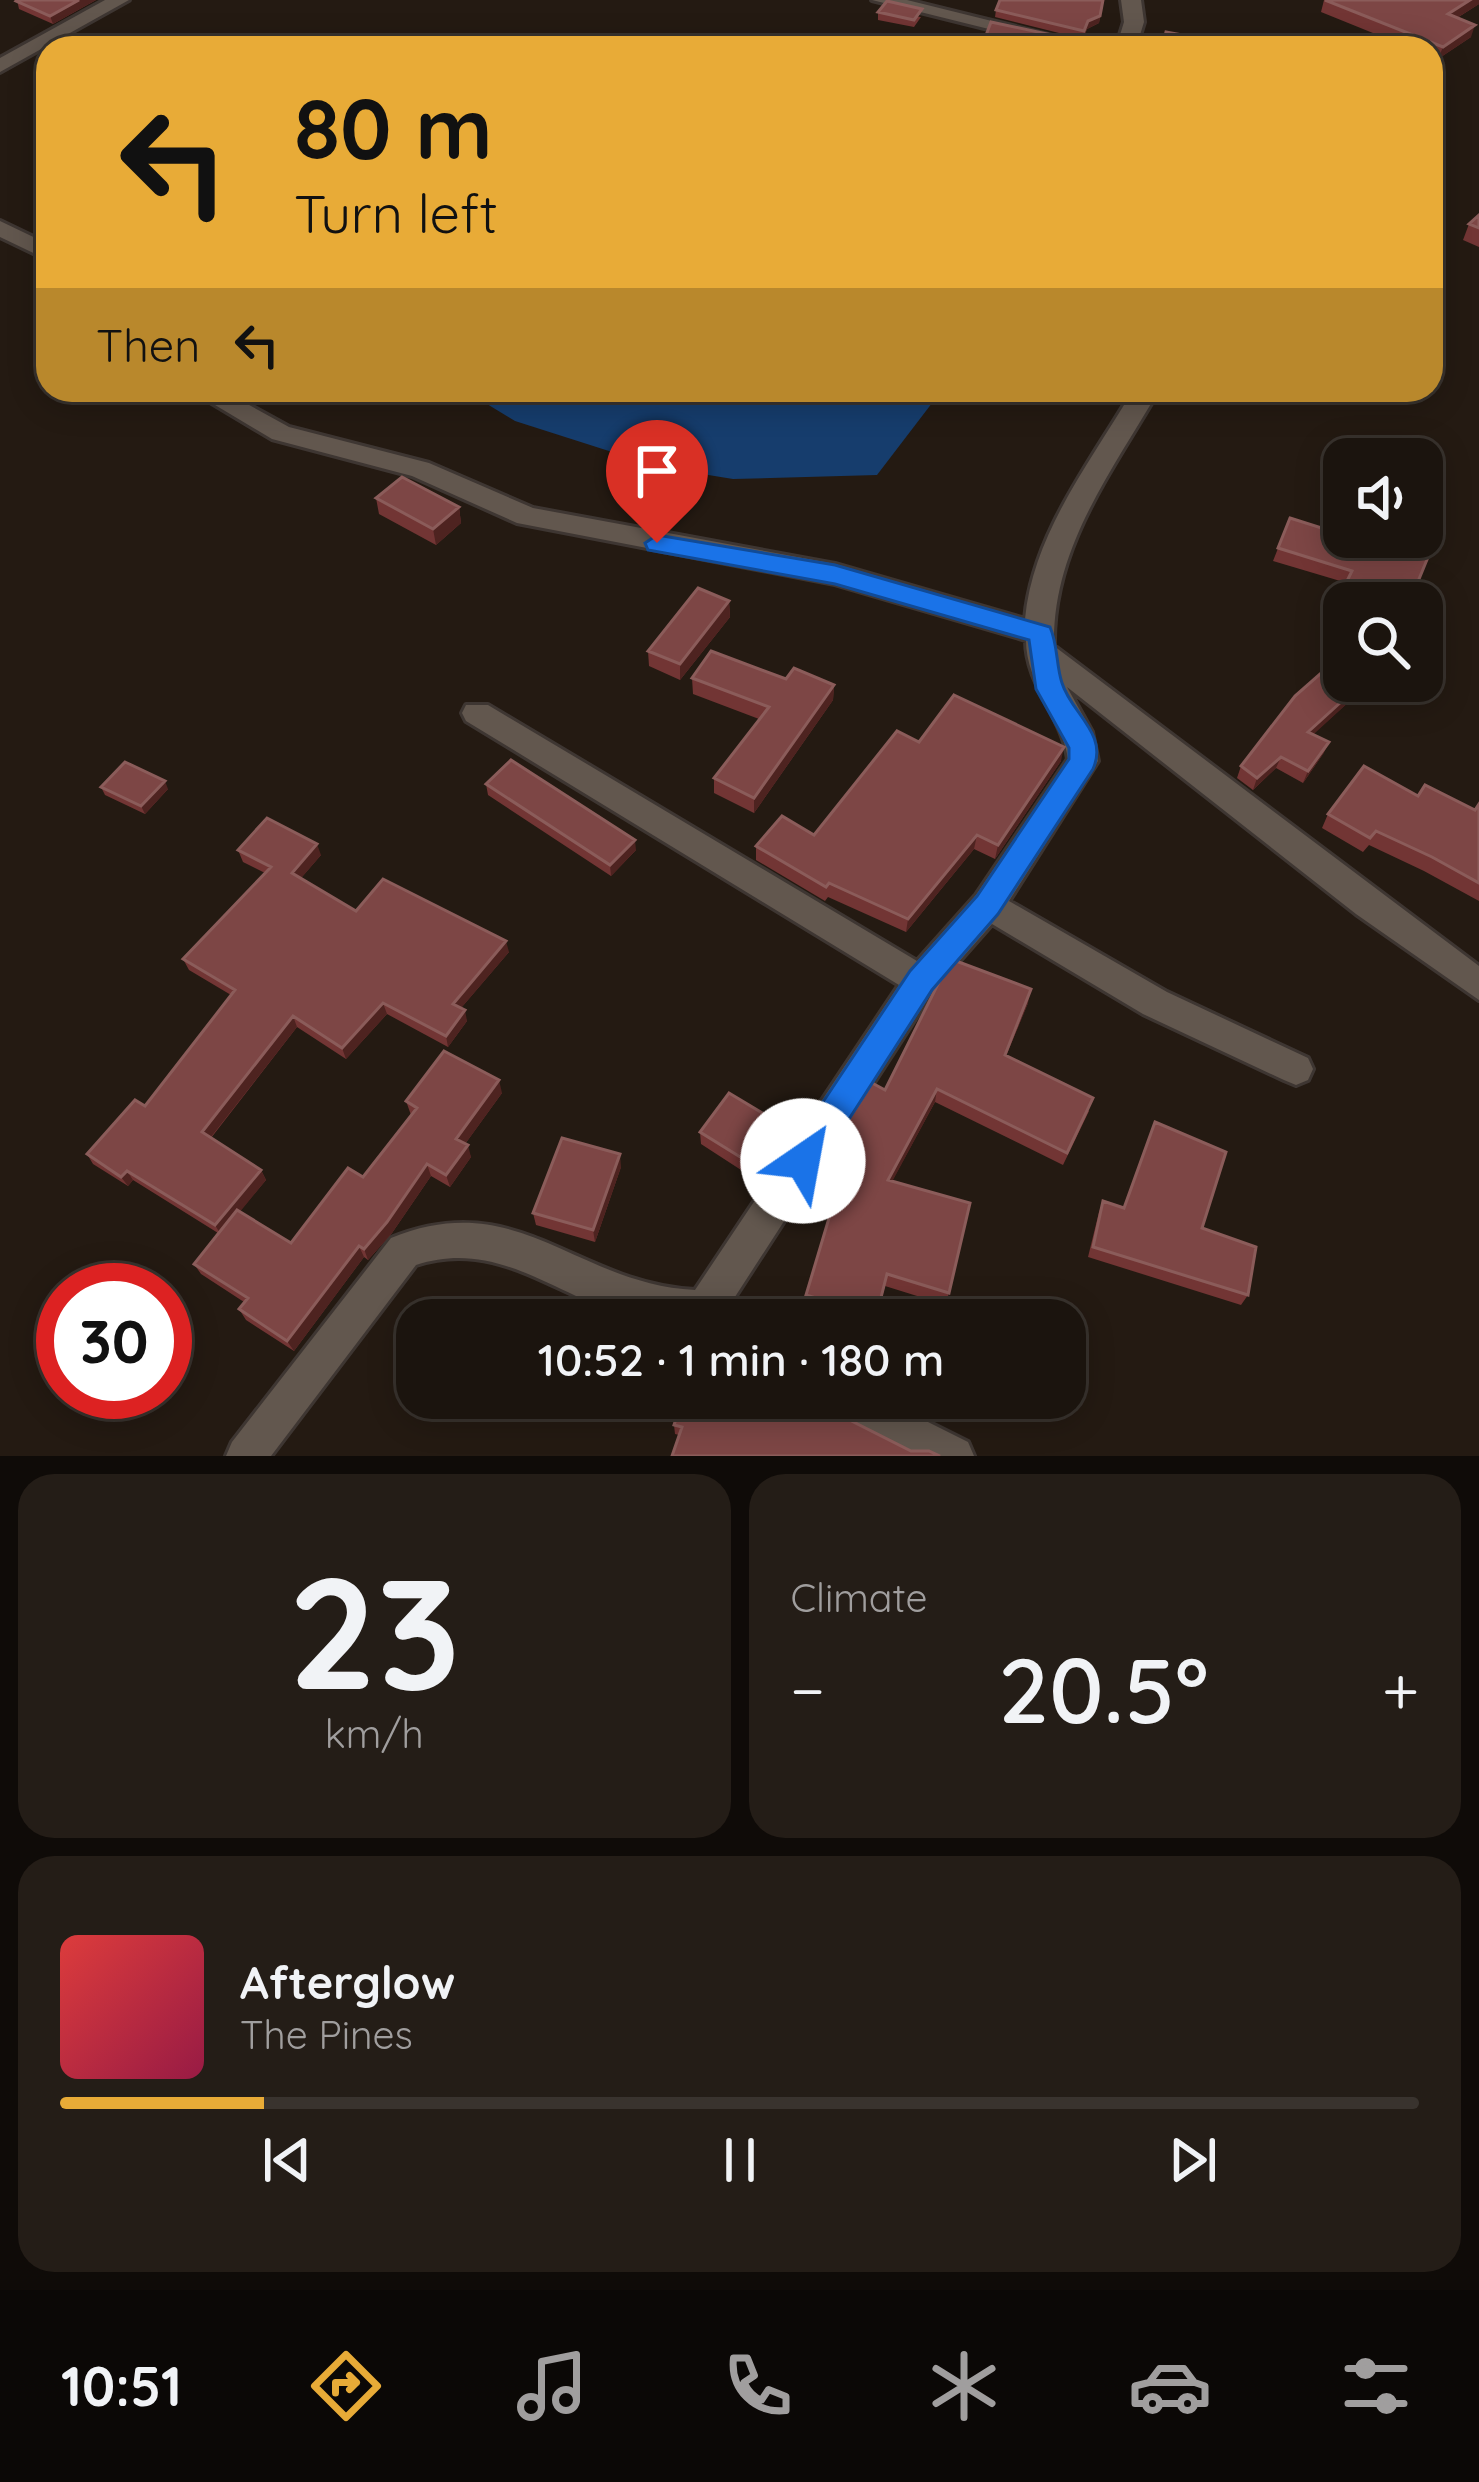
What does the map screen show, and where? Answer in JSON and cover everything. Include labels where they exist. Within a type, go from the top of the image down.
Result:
[{"type":"street","points":[[54,36],[119,0]]},
{"type":"street","points":[[882,0],[1039,36]]},
{"type":"street","points":[[1130,36],[1134,22],[1131,0]]},
{"type":"street","points":[[0,66],[36,46]]},
{"type":"street","points":[[0,228],[36,247]]},
{"type":"street","points":[[224,402],[280,433],[420,469],[526,516],[835,574],[1040,642],[1387,922],[1479,985]]},
{"type":"street","points":[[721,1299],[921,980],[988,905],[1083,761],[1079,733],[1049,689],[1040,642],[1053,550],[1139,402]]},
{"type":"street","points":[[477,713],[921,980]]},
{"type":"street","points":[[988,905],[1155,1003],[1296,1069]]},
{"type":"street","points":[[247,1456],[404,1251],[428,1239],[456,1236],[496,1244],[642,1299]]},
{"type":"street","points":[[879,1419],[954,1456]]},
{"type":"water","points":[[484,402],[933,402],[877,475],[733,479],[659,467],[515,421]]},
{"type":"building","points":[[17,0],[79,0],[50,16]]},
{"type":"building","points":[[1000,0],[1103,0],[1100,16],[1088,21],[1084,31],[996,10]]},
{"type":"building","points":[[1325,0],[1470,0],[1448,14],[1475,25],[1443,47],[1443,36],[1415,36]]},
{"type":"building","points":[[887,1],[922,9],[914,20],[878,12]]},
{"type":"building","points":[[991,22],[1057,36],[986,36]]},
{"type":"building","points":[[402,477],[459,507],[433,529],[376,498]]},
{"type":"building","points":[[1290,518],[1323,528],[1323,558],[1428,558],[1418,582],[1355,582],[1348,579],[1352,571],[1278,548]]},
{"type":"building","points":[[698,588],[729,601],[680,664],[648,651]]},
{"type":"building","points":[[711,651],[786,679],[794,668],[834,685],[754,798],[714,778],[769,707],[692,678]]},
{"type":"building","points":[[1323,672],[1323,702],[1341,702],[1308,732],[1329,742],[1308,771],[1281,757],[1257,778],[1241,766],[1295,696]]},
{"type":"building","points":[[954,695],[1064,747],[998,845],[977,835],[908,919],[829,883],[826,887],[756,846],[782,816],[814,835],[897,731],[919,742]]},
{"type":"building","points":[[511,760],[635,840],[610,865],[486,784]]},
{"type":"building","points":[[125,762],[165,781],[141,806],[101,787]]},
{"type":"building","points":[[1364,766],[1418,796],[1425,785],[1475,810],[1479,804],[1479,883],[1376,831],[1370,838],[1328,814]]},
{"type":"building","points":[[267,818],[317,844],[292,873],[356,911],[383,879],[506,941],[453,1004],[465,1010],[446,1036],[383,1003],[342,1048],[293,1016],[202,1132],[261,1170],[215,1225],[127,1171],[121,1177],[87,1154],[135,1100],[145,1106],[235,990],[183,959],[271,867],[238,850]]},
{"type":"building","points":[[956,961],[1031,989],[1005,1055],[1093,1098],[1067,1153],[937,1089],[888,1180],[970,1203],[949,1293],[887,1274],[881,1299],[806,1295],[850,1148],[835,1141],[872,1083],[885,1090],[942,976]]},
{"type":"building","points":[[444,1051],[499,1080],[456,1139],[468,1145],[446,1175],[427,1164],[387,1222],[364,1249],[359,1246],[287,1341],[239,1309],[248,1298],[194,1264],[237,1210],[291,1243],[348,1168],[363,1177],[417,1108],[406,1101]]},
{"type":"building","points":[[729,1093],[787,1128],[758,1168],[700,1132]]},
{"type":"building","points":[[1155,1122],[1226,1152],[1202,1228],[1256,1247],[1248,1295],[1093,1247],[1103,1201],[1124,1208]]},
{"type":"building","points":[[562,1138],[620,1154],[593,1230],[533,1213]]},
{"type":"building","points":[[676,1419],[848,1419],[911,1451],[940,1456],[672,1456],[682,1427],[674,1425]]},
{"type":"route","points":[[657,543],[835,574],[1041,634],[1049,689],[1079,733],[1083,748],[1083,761],[988,905],[921,980],[803,1161]]}]
